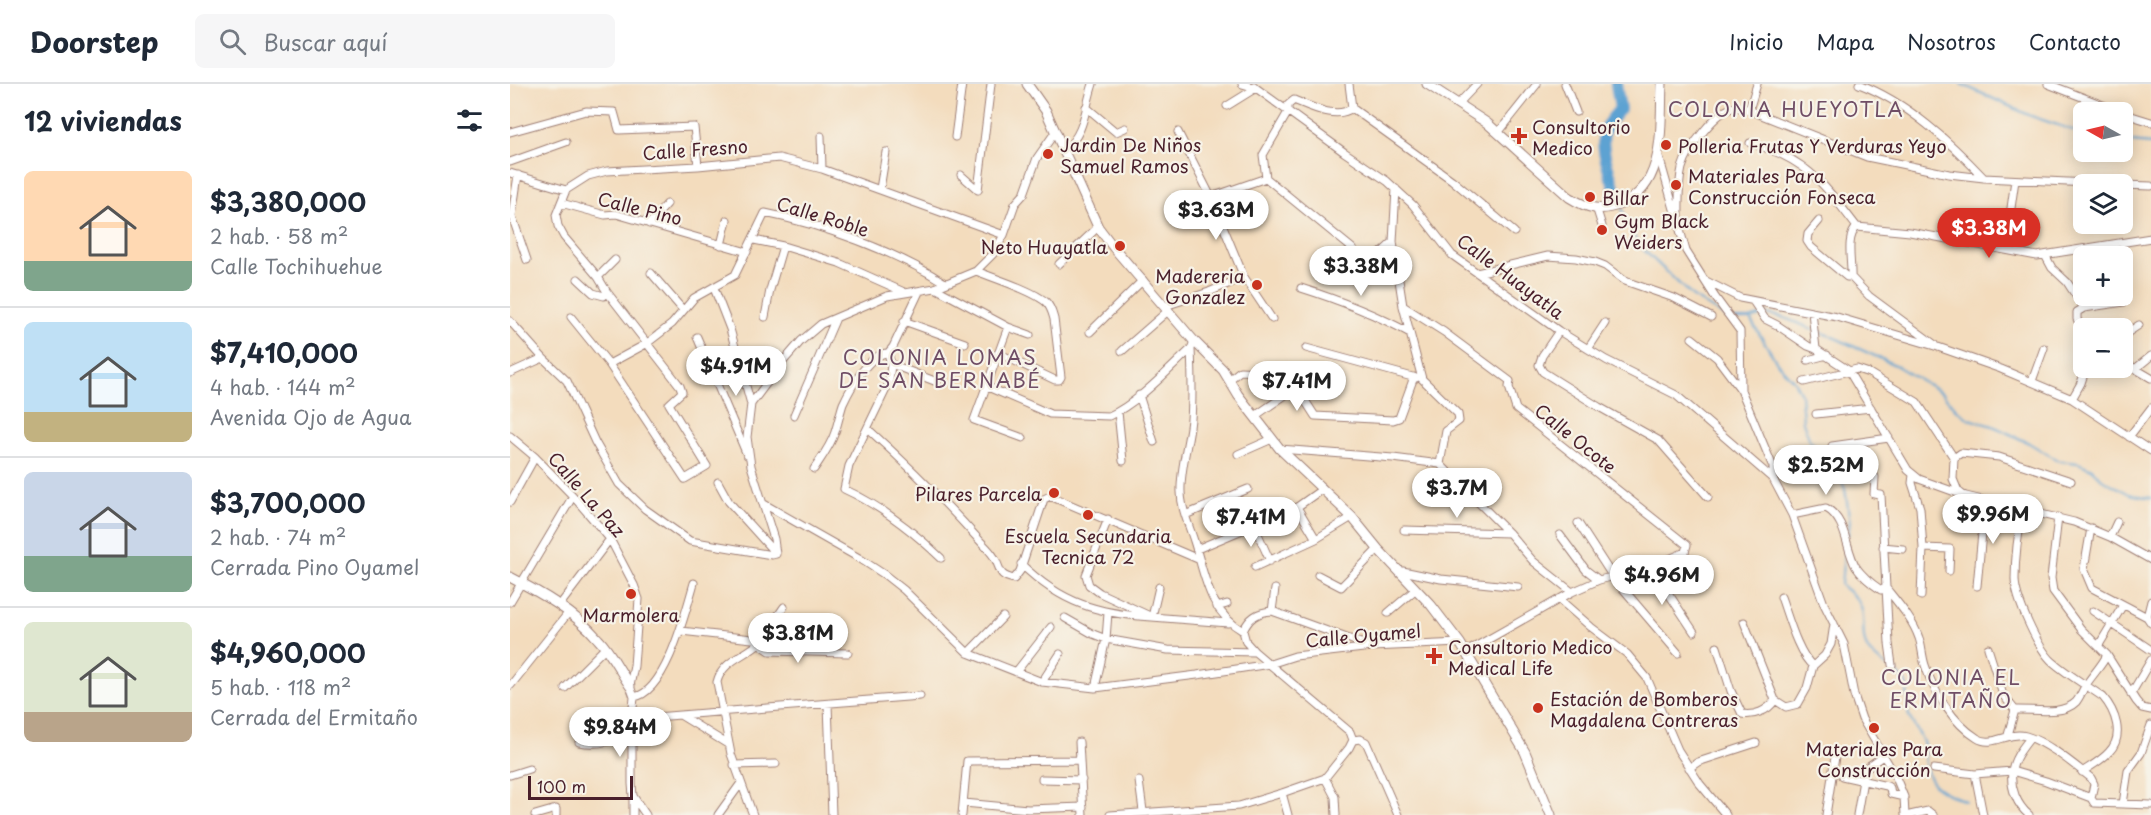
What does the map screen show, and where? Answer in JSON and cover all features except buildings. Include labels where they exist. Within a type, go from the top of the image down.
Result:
[{"type":"street","points":[[955,137],[962,84]]},
{"type":"street","points":[[961,175],[978,190],[991,84]]},
{"type":"street","points":[[1027,84],[1046,111],[1065,149],[1098,227],[1167,308],[1192,345],[1223,370],[1280,449],[1352,517],[1378,549],[1431,605],[1460,643],[1525,752],[1551,815]]},
{"type":"street","points":[[1065,149],[1074,142],[1081,131],[1093,84]]},
{"type":"street","name":"Calle Huayatla","points":[[1242,84],[1254,86],[1344,152],[1370,168],[1413,205],[1452,255],[1559,331],[1635,375],[1676,395],[1773,479]]},
{"type":"street","points":[[1349,84],[1352,108],[1452,180],[1514,231]]},
{"type":"street","points":[[1427,84],[1487,123],[1569,198],[1583,206],[1597,210],[1619,205],[1637,195],[1648,183],[1658,153],[1662,84]]},
{"type":"street","points":[[1458,104],[1477,84]]},
{"type":"street","points":[[1498,133],[1537,84]]},
{"type":"street","points":[[1565,84],[1576,112]]},
{"type":"street","points":[[1749,110],[1757,84]]},
{"type":"street","points":[[1859,84],[1871,88],[1911,112],[1965,158],[1984,178]]},
{"type":"street","points":[[2048,84],[2094,102]]},
{"type":"street","points":[[1227,106],[1254,86]]},
{"type":"street","points":[[1342,269],[1353,249],[1266,178],[1263,155],[1288,112],[1288,105],[1294,100],[1312,107],[1343,113],[1352,108]]},
{"type":"street","points":[[1086,107],[1116,132],[1125,128]]},
{"type":"street","points":[[1679,224],[1679,184],[1682,167],[1691,147],[1704,130],[1726,111],[1735,107],[1749,110],[1868,157],[1949,174],[2073,182]]},
{"type":"street","points":[[510,132],[586,111],[614,112],[619,130],[694,127],[698,166]]},
{"type":"street","points":[[2133,116],[2151,122]]},
{"type":"street","points":[[751,404],[765,383],[801,341],[820,324],[866,303],[904,292],[935,288],[976,271],[993,254],[1004,235],[1015,204],[1024,194],[1037,158],[1056,131]]},
{"type":"street","points":[[1178,132],[1211,197],[1244,277],[1272,319]]},
{"type":"street","points":[[820,136],[822,169]]},
{"type":"street","points":[[510,162],[566,142]]},
{"type":"street","points":[[1750,142],[1779,152],[1811,172],[1821,180],[1857,226],[1910,231],[2037,256],[2151,238]]},
{"type":"street","points":[[880,189],[886,152]]},
{"type":"street","points":[[1658,153],[1686,251],[1740,331],[1742,390]]},
{"type":"street","name":"Calle Fresno","points":[[566,190],[598,172],[779,158],[822,169],[1004,235]]},
{"type":"street","points":[[527,260],[512,216],[514,174],[566,190],[556,215],[558,226],[564,237],[598,277],[646,344],[680,386],[682,392],[669,404],[707,466],[685,479],[609,364],[571,316]]},
{"type":"street","points":[[1211,197],[1266,178]]},
{"type":"street","points":[[2001,248],[2010,214],[2015,180]]},
{"type":"street","points":[[2133,185],[2151,186]]},
{"type":"street","points":[[1395,189],[1393,242],[1403,306],[1422,379]]},
{"type":"street","name":"Calle Pino","points":[[561,203],[604,215],[616,214],[747,252]]},
{"type":"street","points":[[650,224],[667,204]]},
{"type":"street","points":[[1597,210],[1602,226]]},
{"type":"street","name":"Calle Roble","points":[[609,364],[646,344],[672,324],[694,298],[735,275],[754,240],[765,213],[792,219],[873,248],[932,274],[945,283]]},
{"type":"street","points":[[721,245],[727,220]]},
{"type":"street","points":[[1819,221],[1808,234],[1807,241],[1847,277],[1851,277],[1869,296],[1938,347]]},
{"type":"street","points":[[1851,277],[1852,231],[1857,226]]},
{"type":"street","points":[[1059,264],[1098,227]]},
{"type":"street","points":[[754,240],[839,263],[904,292]]},
{"type":"street","points":[[1362,280],[1368,265],[1393,242]]},
{"type":"street","points":[[765,317],[783,246]]},
{"type":"street","points":[[2045,255],[2052,268],[2067,282],[2084,308]]},
{"type":"street","points":[[1478,273],[1548,256],[1576,258],[1605,266],[1625,281],[1674,298],[1711,317]]},
{"type":"street","points":[[598,277],[615,260]]},
{"type":"street","points":[[976,271],[1037,296],[1046,302],[1052,310],[1061,376],[1059,380],[1055,380],[998,352]]},
{"type":"street","points":[[651,273],[683,310]]},
{"type":"street","points":[[1122,351],[1167,308],[1244,277]]},
{"type":"street","points":[[578,279],[593,293],[604,296],[607,292]]},
{"type":"street","points":[[1090,332],[1143,280]]},
{"type":"street","points":[[1705,281],[1730,294],[1753,301],[1816,313],[1938,347],[2032,381],[2072,399],[2151,451]]},
{"type":"street","points":[[714,288],[729,329],[751,404],[747,436],[751,465]]},
{"type":"street","points":[[935,288],[1008,327],[1030,335]]},
{"type":"street","points":[[1301,288],[1341,301],[1410,333]]},
{"type":"street","points":[[888,353],[919,291]]},
{"type":"street","points":[[1753,301],[1765,319],[1777,324],[1848,370],[1889,438],[1918,479],[1966,496],[2058,517],[2091,528],[2151,560]]},
{"type":"street","name":"Calle Ocote","points":[[1403,306],[1444,332],[1510,381],[1510,394],[1516,409],[1687,545],[1685,552],[1651,567]]},
{"type":"street","points":[[2077,318],[2077,312],[2084,308],[2097,306]]},
{"type":"street","points":[[1816,313],[1816,349]]},
{"type":"street","points":[[794,415],[836,318]]},
{"type":"street","points":[[510,321],[567,381],[595,442],[620,484],[645,509],[690,541],[776,554]]},
{"type":"street","points":[[904,321],[965,343]]},
{"type":"street","points":[[1588,349],[1605,323]]},
{"type":"street","points":[[2133,329],[2139,325]]},
{"type":"street","points":[[1008,327],[988,387],[974,420],[1023,438]]},
{"type":"street","points":[[1559,331],[1542,356],[1539,365],[1543,372],[1658,440],[1708,497]]},
{"type":"street","points":[[697,338],[751,465],[774,539],[776,554]]},
{"type":"street","points":[[1692,338],[1717,358],[1742,390],[1773,467],[1773,479],[1792,515],[1807,560],[1844,644],[1854,695],[1862,719],[1895,776],[1904,797],[1905,815]]},
{"type":"street","points":[[988,387],[1050,414],[1109,416],[1118,412],[1139,395],[1192,345]]},
{"type":"street","points":[[1192,345],[1191,419],[1181,491],[1185,515],[1206,584],[1217,607],[1228,622],[1243,631]]},
{"type":"street","points":[[1306,348],[1422,379],[1458,414],[1459,421],[1446,431],[1440,464]]},
{"type":"street","points":[[2032,381],[2044,348]]},
{"type":"street","points":[[814,469],[835,433],[843,405],[858,378],[874,357],[881,353],[888,353]]},
{"type":"street","points":[[888,353],[891,364],[889,382],[849,466],[844,489],[885,511],[909,528],[941,558]]},
{"type":"street","points":[[1808,360],[1827,355]]},
{"type":"street","points":[[2151,356],[2134,369],[2151,378]]},
{"type":"street","points":[[510,373],[543,358]]},
{"type":"street","points":[[891,364],[937,382]]},
{"type":"street","points":[[1804,382],[1857,369],[1869,373],[1917,402],[1954,458],[1953,478],[1958,491],[1976,506],[1982,521]]},
{"type":"street","points":[[1229,380],[1240,371],[1262,372]]},
{"type":"street","points":[[1255,416],[1294,389],[1299,391],[1315,416],[1393,420],[1399,418],[1414,377]]},
{"type":"street","points":[[2072,399],[2081,378]]},
{"type":"street","points":[[1139,395],[1154,442]]},
{"type":"street","points":[[1816,414],[1871,408]]},
{"type":"street","points":[[2129,437],[2151,408]]},
{"type":"street","points":[[1118,412],[1124,460]]},
{"type":"street","points":[[868,429],[902,460],[979,540],[994,557],[999,570],[1006,577],[1014,579],[1020,572],[1044,499],[1050,495],[1198,559]]},
{"type":"street","name":"Calle La Paz","points":[[510,436],[535,457],[573,496],[610,539],[631,578],[639,600],[634,666],[630,686]]},
{"type":"street","points":[[1832,446],[1889,438]]},
{"type":"street","points":[[1238,454],[1272,439]]},
{"type":"street","points":[[1280,449],[1440,464],[1509,533],[1533,561],[1572,592]]},
{"type":"street","points":[[1954,458],[1961,453],[1999,457],[2072,482]]},
{"type":"street","points":[[510,502],[535,457]]},
{"type":"street","points":[[1913,475],[1912,483],[1920,508],[1923,548],[1921,596]]},
{"type":"street","points":[[1875,477],[1874,494],[1881,495],[1892,665]]},
{"type":"street","points":[[718,482],[729,502],[776,554]]},
{"type":"street","points":[[1185,515],[1248,489]]},
{"type":"street","points":[[1197,549],[1297,507],[1321,490]]},
{"type":"street","points":[[510,602],[573,496]]},
{"type":"street","points":[[1977,586],[1985,501]]},
{"type":"street","points":[[764,504],[885,575],[904,590],[968,652],[1003,616]]},
{"type":"street","points":[[1297,507],[1316,539]]},
{"type":"street","points":[[1792,515],[1826,508],[1835,513],[1856,567],[1881,590],[1886,588]]},
{"type":"street","points":[[2024,510],[2016,543],[2015,581],[2032,632],[2052,662],[2085,684],[2109,704],[2117,723],[2117,736],[2111,751],[2082,772]]},
{"type":"street","points":[[1255,567],[1316,539],[1352,517]]},
{"type":"street","points":[[2058,517],[2051,578],[2053,591],[2081,629],[2107,655],[2142,708],[2151,710]]},
{"type":"street","points":[[1108,519],[1086,575],[1089,585],[1100,593],[1152,617]]},
{"type":"street","points":[[2109,537],[2117,522]]},
{"type":"street","points":[[1578,523],[1613,577],[1678,653]]},
{"type":"street","points":[[1254,525],[1270,561]]},
{"type":"street","points":[[2091,528],[2084,569],[2092,588],[2149,620],[2151,602]]},
{"type":"street","points":[[1404,531],[1509,533]]},
{"type":"street","points":[[1560,535],[1586,570],[1599,580]]},
{"type":"street","points":[[559,606],[610,539]]},
{"type":"street","points":[[1883,547],[1903,549]]},
{"type":"street","points":[[1923,548],[1950,549],[1949,571]]},
{"type":"street","points":[[1318,575],[1341,587],[1378,549]]},
{"type":"street","points":[[1021,564],[1039,580],[1091,609],[1108,613],[1228,622]]},
{"type":"street","points":[[1466,652],[1572,592],[1599,580],[1651,567],[1694,632]]},
{"type":"street","points":[[1398,570],[1441,579],[1518,587]]},
{"type":"street","points":[[510,576],[569,612],[598,638],[630,686],[634,697],[632,719],[633,815]]},
{"type":"street","points":[[634,697],[646,692],[669,659],[681,631],[694,583]]},
{"type":"street","points":[[1152,617],[1159,587]]},
{"type":"street","points":[[1886,588],[1919,637],[1924,663],[1931,681],[1942,700],[1962,725],[1986,742],[2008,735],[2024,735],[2055,751],[2091,778],[2094,784],[2091,798]]},
{"type":"street","points":[[1272,611],[1275,589]]},
{"type":"street","points":[[1388,613],[1416,590]]},
{"type":"street","points":[[1781,597],[1797,640],[1809,663],[1813,666]]},
{"type":"street","points":[[1559,599],[1627,654],[1647,678],[1670,732],[1689,768],[1726,815]]},
{"type":"street","points":[[1217,607],[1227,604]]},
{"type":"street","points":[[2099,645],[2123,605]]},
{"type":"street","points":[[753,815],[734,765],[717,682],[719,675],[736,658],[759,642],[784,607]]},
{"type":"street","points":[[1110,815],[1143,811],[1181,813],[1239,806],[1324,778],[1349,748],[1353,740],[1350,732],[1292,685],[1246,642],[1243,631],[1248,620],[1262,612],[1272,611],[1372,647]]},
{"type":"street","points":[[2093,611],[2151,650]]},
{"type":"street","points":[[511,685],[569,612]]},
{"type":"street","points":[[1095,688],[1106,639],[1108,613]]},
{"type":"street","points":[[1065,618],[1106,639],[1168,650],[1255,652]]},
{"type":"street","points":[[1744,622],[1775,700],[1786,707],[1798,704],[1807,688],[1813,666],[1825,655],[1832,644],[1834,624]]},
{"type":"street","points":[[1016,672],[1051,627]]},
{"type":"street","points":[[681,631],[759,642],[770,651],[848,653]]},
{"type":"street","name":"Calle Oyamel","points":[[968,652],[1042,682],[1095,688],[1270,664],[1295,656],[1372,647],[1460,643]]},
{"type":"street","points":[[1717,647],[1731,692],[1742,714],[1763,711],[1769,708],[1775,700]]},
{"type":"street","points":[[565,688],[606,648]]},
{"type":"street","points":[[1988,648],[2003,695],[2015,710]]},
{"type":"street","points":[[1042,682],[1060,654]]},
{"type":"street","points":[[2015,710],[2066,709],[2075,703],[2083,692],[2085,684],[2102,665],[2107,655]]},
{"type":"street","points":[[2131,694],[2151,660]]},
{"type":"street","points":[[632,719],[920,696]]},
{"type":"street","points":[[828,704],[832,815]]},
{"type":"street","points":[[2008,735],[2015,710]]},
{"type":"street","points":[[680,715],[729,745]]},
{"type":"street","points":[[2123,804],[2128,771],[2141,753],[2151,725]]},
{"type":"street","points":[[579,742],[598,744],[616,740],[632,729]]},
{"type":"street","points":[[2030,738],[2018,755],[2012,771],[2017,802],[2030,815]]},
{"type":"street","points":[[1353,740],[1360,739],[1366,742],[1398,815]]},
{"type":"street","points":[[964,803],[1083,811],[1079,742]]},
{"type":"street","points":[[1689,768],[1698,762],[1756,743]]},
{"type":"street","points":[[1857,815],[1863,770],[1883,756]]},
{"type":"street","points":[[1826,815],[1835,757]]},
{"type":"street","points":[[962,815],[967,760],[1080,760]]},
{"type":"street","points":[[734,765],[776,764]]},
{"type":"street","points":[[510,775],[529,769]]},
{"type":"street","points":[[1934,769],[1974,774],[2012,771],[2091,798],[2094,803],[2151,805]]},
{"type":"street","points":[[1974,774],[1983,815]]},
{"type":"street","points":[[1842,776],[1887,786],[1891,794],[1904,797]]},
{"type":"street","points":[[1324,778],[1335,797],[1336,815]]},
{"type":"street","points":[[1042,779],[1082,780]]},
{"type":"street","points":[[1139,781],[1143,811]]},
{"type":"street","points":[[718,815],[741,783]]},
{"type":"street","points":[[1282,793],[1288,815]]},
{"type":"street","points":[[633,796],[646,815]]},
{"type":"street","points":[[1239,806],[1244,815]]},
{"type":"street","points":[[1910,815],[1928,811],[1933,815]]},
{"type":"street","points":[[535,815],[556,812]]},
{"type":"waterway","points":[[1616,84],[1620,109],[1607,126],[1603,140],[1607,165],[1618,198]]},
{"type":"waterway","points":[[1961,84],[2031,116],[2073,130]]},
{"type":"waterway","points":[[2133,142],[2151,144]]},
{"type":"waterway","points":[[1622,209],[1639,245],[1693,297],[1725,317]]},
{"type":"waterway","points":[[1750,319],[1766,314],[1782,317],[1833,337],[1895,365],[1942,393],[1958,411],[1969,419],[1993,426],[2029,443],[2059,461],[2078,463],[2092,469],[2102,479],[2129,494],[2151,498]]},
{"type":"waterway","points":[[1735,319],[1750,319],[1778,364],[1794,381],[1801,394],[1803,422],[1810,441],[1819,448],[1838,473],[1845,489],[1850,522],[1848,535]]},
{"type":"waterway","points":[[1845,543],[1841,585],[1855,597],[1861,607],[1865,644],[1877,659],[1900,676],[1906,684],[1909,716],[1924,745],[1925,763],[1933,784],[1944,792],[1966,801]]},
{"type":"place","name":"Consultorio Medico","points":[[1519,136]]},
{"type":"place","name":"Polleria Frutas Y Verduras Yeyo","points":[[1666,145]]},
{"type":"place","name":"Jardin De Niños Samuel Ramos","points":[[1048,154]]},
{"type":"place","name":"Materiales Para Construcción Fonseca","points":[[1676,185]]},
{"type":"place","name":"Billar","points":[[1590,197]]},
{"type":"place","name":"Gym Black Weiders","points":[[1602,230]]},
{"type":"place","name":"Neto Huayatla","points":[[1120,246]]},
{"type":"place","name":"Madereria Gonzalez","points":[[1257,285]]},
{"type":"place","name":"Pilares Parcela","points":[[1054,493]]},
{"type":"place","name":"Escuela Secundaria Tecnica 72","points":[[1088,515]]},
{"type":"place","name":"Marmolera","points":[[631,594]]},
{"type":"place","name":"Consultorio Medico Medical Life","points":[[1434,656]]},
{"type":"place","name":"Estación de Bomberos Magdalena Contreras","points":[[1538,708]]},
{"type":"place","name":"Materiales Para Construcción","points":[[1874,728]]},
{"type":"district","name":"COLONIA HUEYOTLA","points":[[1786,109]]},
{"type":"district","name":"COLONIA LOMAS DE SAN BERNABÉ","points":[[940,368]]},
{"type":"district","name":"COLONIA EL ERMITAÑO","points":[[1951,688]]}]
